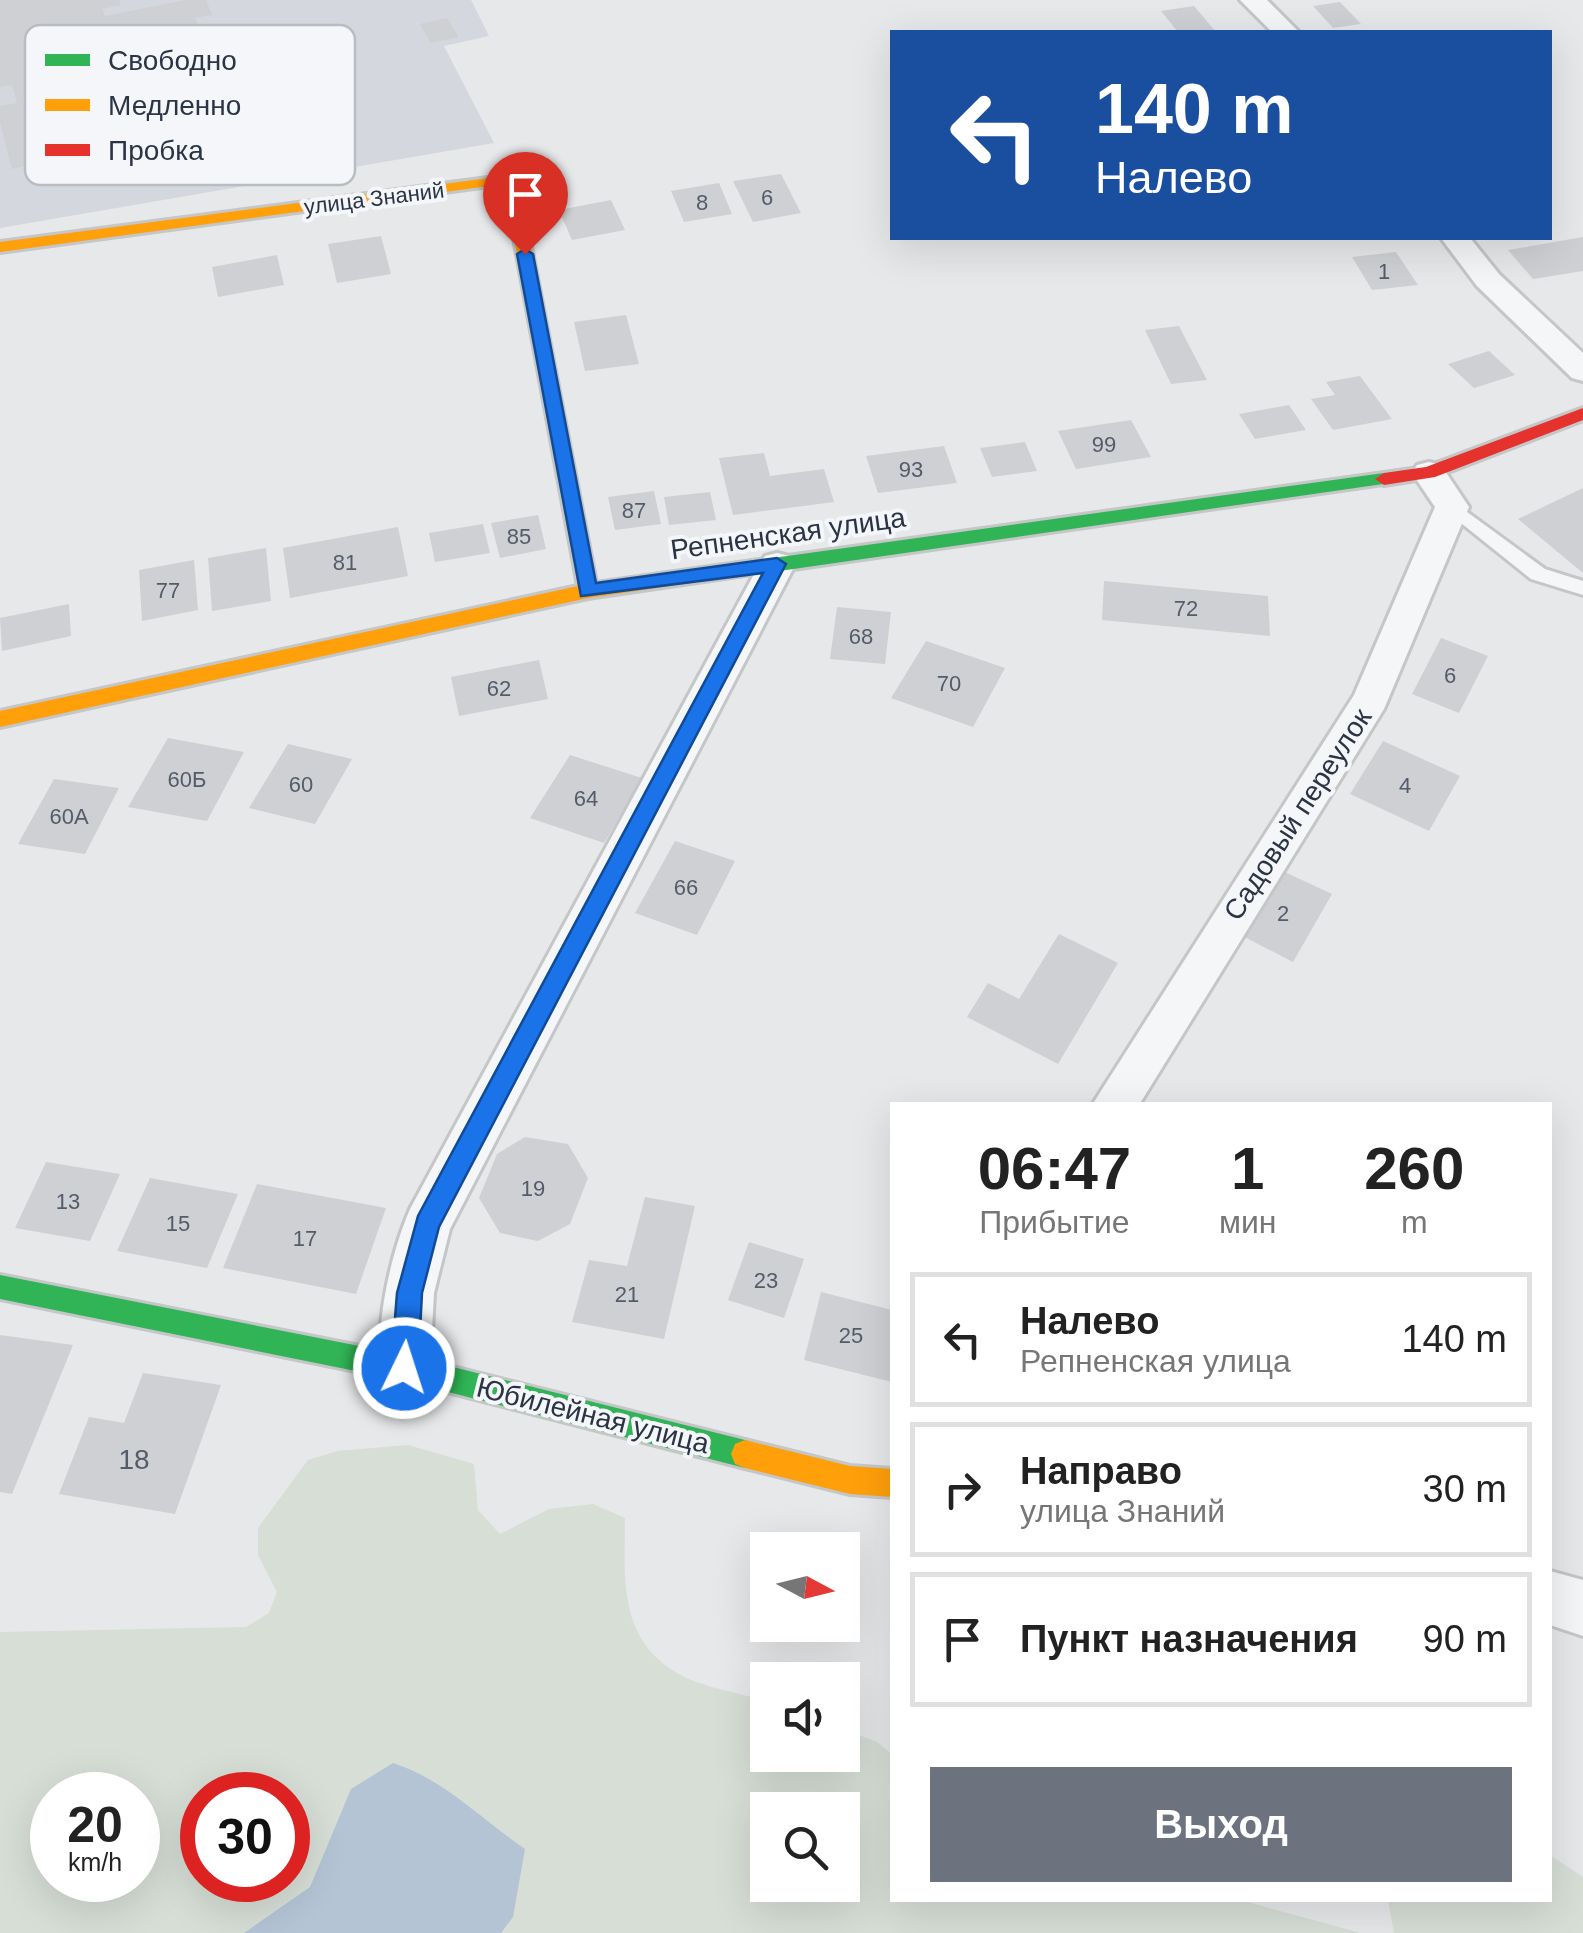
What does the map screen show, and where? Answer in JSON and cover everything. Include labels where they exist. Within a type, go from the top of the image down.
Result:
[{"type":"street","points":[[1252,0],[1284,30]]},
{"type":"street","name":"улица Знаний","points":[[0,247],[511,180],[588,591]]},
{"type":"street","points":[[1456,240],[1488,280],[1583,372]]},
{"type":"street","name":"Репненская улица","points":[[0,719],[588,591],[1430,473],[1583,414]]},
{"type":"street","points":[[1430,473],[1452,507]]},
{"type":"street","name":"Садовый переулок","points":[[1116,1102],[1371,700],[1452,507]]},
{"type":"street","points":[[404,1368],[410,1293],[427,1225],[777,564]]},
{"type":"street","name":"Юбилейная улица","points":[[0,1287],[404,1368],[850,1480],[890,1483]]},
{"type":"street","points":[[1552,1598],[1564,1599],[1583,1610]]},
{"type":"lane","points":[[1452,507],[1538,574],[1583,588]]},
{"type":"shaded area","points":[[0,0],[471,0],[489,36],[444,46],[494,143],[355,167],[355,25],[25,25],[25,185],[250,185],[0,228]]},
{"type":"shaded area","points":[[408,1445],[474,1464],[478,1510],[500,1534],[549,1509],[593,1504],[625,1518],[628,1604],[644,1642],[677,1673],[750,1697],[750,1772],[860,1772],[860,1736],[890,1752],[890,1902],[1247,1902],[1361,1933],[0,1933],[0,1632],[246,1627],[269,1613],[277,1592],[258,1555],[258,1528],[308,1460],[337,1451]]},
{"type":"shaded area","points":[[1552,1856],[1583,1877],[1583,1933],[1394,1933],[1388,1902],[1552,1902]]},
{"type":"water","points":[[393,1763],[446,1790],[525,1849],[513,1917],[501,1933],[244,1933],[288,1902],[310,1902],[310,1887],[351,1789]]},
{"type":"building","points":[[0,0],[119,0],[121,5],[102,9],[105,16],[186,0],[206,0],[212,15],[195,18],[198,25],[25,25],[25,166],[12,169],[0,123],[0,106],[17,103],[12,85],[0,87]]},
{"type":"building","points":[[1340,2],[1361,24],[1333,28],[1313,6]]},
{"type":"building","points":[[1194,6],[1214,30],[1176,30],[1161,11]]},
{"type":"building","points":[[447,18],[459,37],[431,43],[420,24]]},
{"type":"building","points":[[781,174],[801,213],[753,222],[733,181]]},
{"type":"building","points":[[719,183],[732,214],[684,222],[671,191]]},
{"type":"building","points":[[611,200],[625,230],[572,240],[559,210]]},
{"type":"building","points":[[381,236],[391,274],[337,283],[328,244]]},
{"type":"building","points":[[1583,237],[1583,271],[1533,279],[1508,250]]},
{"type":"building","points":[[1396,252],[1418,285],[1372,290],[1352,257]]},
{"type":"building","points":[[277,255],[284,285],[218,297],[212,267]]},
{"type":"building","points":[[626,315],[639,364],[585,371],[574,322]]},
{"type":"building","points":[[1179,326],[1207,380],[1171,384],[1145,330]]},
{"type":"building","points":[[1489,351],[1515,375],[1474,388],[1448,364]]},
{"type":"building","points":[[1360,376],[1392,419],[1333,430],[1311,399],[1335,395],[1326,382]]},
{"type":"building","points":[[1289,405],[1306,430],[1255,439],[1239,414]]},
{"type":"building","points":[[1131,420],[1151,457],[1076,469],[1058,431]]},
{"type":"building","points":[[1025,442],[1037,471],[992,477],[980,448]]},
{"type":"building","points":[[944,446],[957,483],[878,493],[866,456]]},
{"type":"building","points":[[764,453],[770,476],[824,469],[834,502],[733,515],[719,458]]},
{"type":"building","points":[[1583,488],[1583,573],[1518,519]]},
{"type":"building","points":[[654,491],[661,524],[615,530],[608,497]]},
{"type":"building","points":[[710,492],[716,520],[669,525],[664,497]]},
{"type":"building","points":[[538,515],[546,549],[500,558],[491,523]]},
{"type":"building","points":[[483,524],[490,553],[435,562],[429,533]]},
{"type":"building","points":[[398,527],[408,576],[290,598],[283,548]]},
{"type":"building","points":[[266,548],[271,601],[212,611],[208,558]]},
{"type":"building","points":[[194,560],[198,610],[142,621],[139,570]]},
{"type":"building","points":[[1104,581],[1268,596],[1270,636],[1102,620]]},
{"type":"building","points":[[69,604],[71,636],[2,651],[0,618]]},
{"type":"building","points":[[837,607],[891,612],[885,664],[830,659]]},
{"type":"building","points":[[1441,638],[1488,656],[1459,713],[1412,694]]},
{"type":"building","points":[[926,641],[1005,668],[973,727],[891,698]]},
{"type":"building","points":[[539,660],[548,699],[459,716],[451,677]]},
{"type":"building","points":[[168,738],[244,752],[207,821],[128,807]]},
{"type":"building","points":[[1383,741],[1460,776],[1429,831],[1350,794]]},
{"type":"building","points":[[288,744],[352,759],[315,824],[249,808]]},
{"type":"building","points":[[570,755],[642,778],[604,843],[530,818]]},
{"type":"building","points":[[54,779],[119,788],[85,854],[18,844]]},
{"type":"building","points":[[675,841],[735,861],[697,935],[635,913]]},
{"type":"building","points":[[1274,867],[1332,894],[1293,962],[1235,932]]},
{"type":"building","points":[[1059,934],[1118,963],[1058,1064],[967,1017],[988,983],[1019,999]]},
{"type":"building","points":[[525,1137],[568,1144],[588,1178],[570,1224],[538,1241],[500,1233],[479,1198],[497,1154]]},
{"type":"building","points":[[46,1162],[120,1174],[90,1241],[15,1228]]},
{"type":"building","points":[[150,1178],[238,1194],[207,1268],[117,1251]]},
{"type":"building","points":[[257,1184],[386,1208],[356,1294],[223,1268]]},
{"type":"building","points":[[645,1197],[695,1206],[664,1339],[572,1322],[589,1260],[627,1266]]},
{"type":"building","points":[[749,1242],[804,1259],[784,1318],[728,1300]]},
{"type":"building","points":[[821,1292],[890,1309],[890,1382],[804,1360]]},
{"type":"building","points":[[0,1335],[73,1345],[12,1494],[0,1492]]},
{"type":"building","points":[[143,1373],[221,1385],[175,1514],[59,1494],[89,1417],[124,1423]]},
{"type":"traffic: fast","points":[[759,567],[1384,479]]},
{"type":"traffic: fast","points":[[0,1287],[405,1368],[745,1454]]},
{"type":"traffic: slow","points":[[0,247],[511,179],[588,591]]},
{"type":"traffic: slow","points":[[0,719],[588,591],[759,567]]},
{"type":"traffic: slow","points":[[745,1454],[850,1480],[890,1483]]},
{"type":"traffic: jam","points":[[1384,479],[1429,473],[1583,414]]},
{"type":"route","points":[[404,1368],[410,1293],[427,1225],[777,564],[588,591],[525,254]]}]
